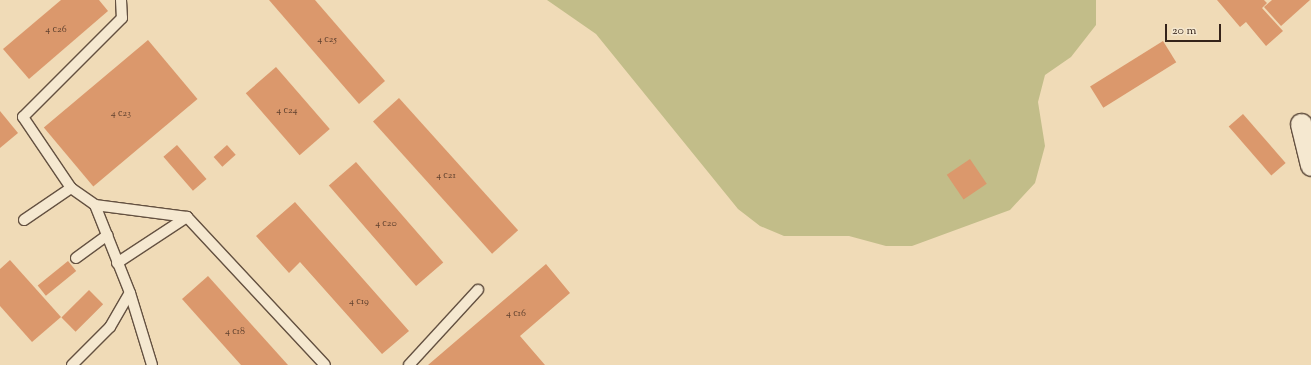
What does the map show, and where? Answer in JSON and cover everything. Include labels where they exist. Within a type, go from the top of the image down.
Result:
[{"type":"street","points":[[1301,124],[1311,165]]},
{"type":"lane","points":[[121,0],[122,18],[23,117],[71,188],[95,205],[187,217],[325,365]]},
{"type":"lane","points":[[24,220],[71,188]]},
{"type":"lane","points":[[95,205],[108,235],[117,264],[130,293],[152,365]]},
{"type":"lane","points":[[117,264],[187,217]]},
{"type":"lane","points":[[76,258],[108,235]]},
{"type":"lane","points":[[409,365],[478,290]]},
{"type":"lane","points":[[72,365],[110,327],[130,293]]},
{"type":"shaded area","points":[[547,0],[1096,0],[1096,25],[1071,57],[1045,75],[1038,102],[1045,146],[1035,183],[1010,210],[912,246],[886,246],[849,236],[784,236],[760,226],[738,209],[596,34]]},
{"type":"building","points":[[61,0],[99,0],[108,11],[29,79],[3,49]]},
{"type":"building","points":[[269,0],[315,0],[385,81],[359,104]]},
{"type":"building","points":[[1217,0],[1264,0],[1267,3],[1262,8],[1283,31],[1266,46],[1246,22],[1240,27]]},
{"type":"building","points":[[1272,0],[1310,0],[1281,26],[1264,7]]},
{"type":"building","points":[[148,40],[197,99],[93,186],[44,127]]},
{"type":"building","points":[[1163,41],[1176,62],[1103,108],[1090,87]]},
{"type":"building","points":[[276,67],[330,129],[300,155],[246,93]]},
{"type":"building","points":[[399,98],[518,230],[492,254],[373,121]]},
{"type":"building","points":[[0,111],[18,133],[0,148]]},
{"type":"building","points":[[1243,114],[1286,163],[1271,176],[1229,126]]},
{"type":"building","points":[[177,145],[207,179],[193,191],[163,157]]},
{"type":"building","points":[[227,145],[236,155],[222,167],[214,157]]},
{"type":"building","points":[[970,159],[987,184],[964,200],[947,175]]},
{"type":"building","points":[[356,162],[443,262],[416,286],[329,186]]},
{"type":"building","points":[[295,202],[409,331],[382,354],[300,262],[289,273],[256,236]]},
{"type":"building","points":[[10,260],[61,317],[32,342],[0,306],[0,269]]},
{"type":"building","points":[[68,261],[76,271],[46,296],[38,286]]},
{"type":"building","points":[[546,264],[570,293],[520,336],[545,365],[428,365]]},
{"type":"building","points":[[208,276],[288,365],[241,365],[182,299]]},
{"type":"building","points":[[89,290],[103,304],[76,332],[61,318]]}]
